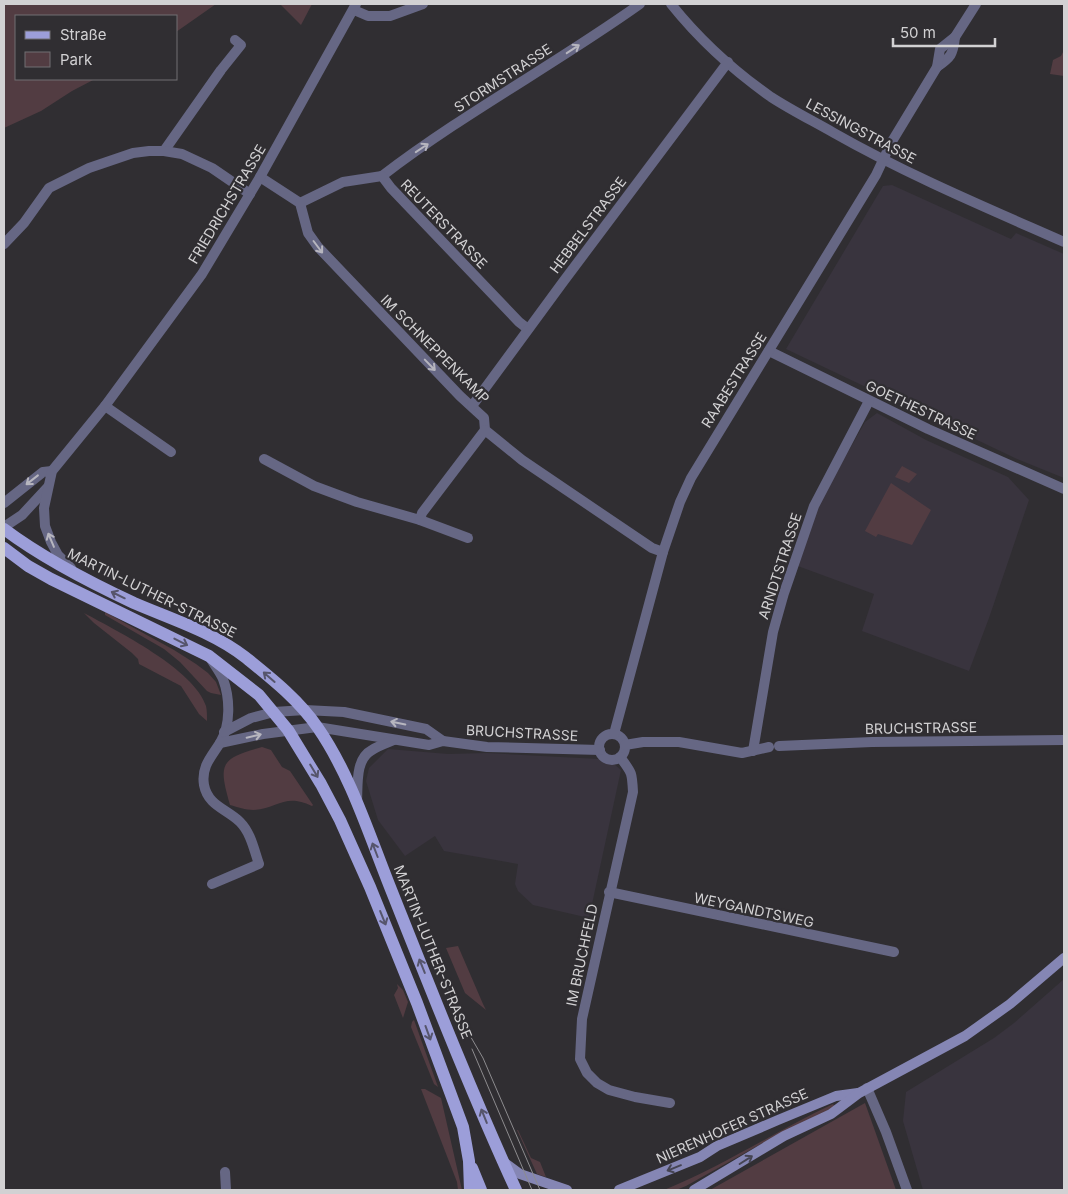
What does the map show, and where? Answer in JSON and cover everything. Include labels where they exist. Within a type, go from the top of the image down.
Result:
[{"type":"main road","name":"MARTIN-LUTHER-STRASSE","points":[[4,528],[41,554],[81,577],[212,637],[242,655],[305,710],[330,746],[357,803],[397,905],[516,1190]]},
{"type":"main road","points":[[4,548],[28,566],[51,579],[209,656],[259,695],[288,730],[321,784],[340,820],[370,887],[453,1096],[463,1127],[469,1161],[470,1190]]},
{"type":"main road","name":"NIERENHOFER STRASSE","points":[[694,1190],[784,1136],[831,1114],[863,1091],[929,1057],[976,1029],[1010,1004],[1064,958]]},
{"type":"main road","name":"NIERENHOFER STRASSE","points":[[619,1190],[700,1157],[717,1146],[811,1106],[836,1096],[863,1091]]},
{"type":"main road","points":[[469,1161],[481,1190]]},
{"type":"main road","points":[[503,1161],[520,1174],[567,1190]]},
{"type":"street","points":[[355,7],[368,16],[390,16],[423,4]]},
{"type":"street","name":"STORMSTRASSE","points":[[382,176],[640,4]]},
{"type":"street","name":"LESSINGSTRASSE","points":[[671,4],[728,62],[772,97],[882,159],[1064,242]]},
{"type":"street","name":"RAABESTRASSE","points":[[614,734],[663,552],[680,502],[691,478],[876,175],[882,159],[937,67],[950,58],[953,52],[955,37],[976,4]]},
{"type":"street","name":"FRIEDRICHSTRASSE","points":[[4,503],[42,472],[52,471],[105,406],[190,292],[260,177],[355,7]]},
{"type":"street","points":[[164,151],[241,45],[235,40]]},
{"type":"street","name":"HEBBELSTRASSE","points":[[472,406],[728,62]]},
{"type":"street","points":[[4,244],[24,223],[49,188],[89,168],[133,153],[164,151],[182,154],[212,168],[250,194]]},
{"type":"street","name":"REUTERSTRASSE","points":[[300,203],[343,182],[382,176],[410,209],[518,322],[528,329]]},
{"type":"street","points":[[260,177],[300,203]]},
{"type":"street","name":"IM SCHNEPPENKAMP","points":[[300,203],[308,233],[329,261],[460,396],[484,418],[485,430],[522,460],[652,548],[663,552]]},
{"type":"street","name":"GOETHESTRASSE","points":[[769,351],[983,455],[1064,489]]},
{"type":"street","name":"ARNDTSTRASSE","points":[[752,751],[773,632],[784,593],[814,506],[869,401]]},
{"type":"street","points":[[105,406],[171,452]]},
{"type":"street","points":[[420,520],[422,513],[485,430]]},
{"type":"street","points":[[264,459],[314,486],[357,502],[420,520],[468,538]]},
{"type":"street","points":[[52,471],[44,508],[45,526],[58,556],[81,577]]},
{"type":"street","points":[[4,528],[22,515],[50,484]]},
{"type":"street","points":[[209,656],[223,679],[229,712],[220,743],[205,766],[204,787],[208,797],[216,806],[239,821],[248,832],[260,864],[212,884]]},
{"type":"street","points":[[224,732],[251,718],[274,712],[305,710]]},
{"type":"street","name":"BRUCHSTRASSE","points":[[305,710],[344,712],[426,729],[442,741]]},
{"type":"street","points":[[220,743],[288,730],[317,727]]},
{"type":"street","name":"BRUCHSTRASSE","points":[[317,727],[429,745],[442,741],[487,747],[600,750],[603,756],[610,760],[620,757]]},
{"type":"street","points":[[600,750],[601,739],[608,734],[614,734],[622,739],[625,745],[620,757]]},
{"type":"street","name":"BRUCHSTRASSE","points":[[357,803],[360,768],[364,756],[372,749],[395,740]]},
{"type":"street","name":"BRUCHSTRASSE","points":[[625,745],[643,742],[679,742],[742,753],[774,747],[872,742],[1064,740]]},
{"type":"street","name":"IM BRUCHFELD","points":[[620,757],[632,774],[632,792],[582,1019],[580,1059],[587,1073],[597,1083],[609,1090],[670,1103]]},
{"type":"street","name":"WEYGANDTSWEG","points":[[609,892],[894,952]]},
{"type":"street","points":[[863,1091],[886,1132],[907,1190]]},
{"type":"street","points":[[226,1172],[226,1190]]},
{"type":"shaded area","points":[[892,185],[1011,239],[1016,233],[1064,254],[1064,478],[1017,459],[786,349],[883,186]]},
{"type":"shaded area","points":[[877,413],[926,440],[1008,477],[1029,500],[969,671],[862,631],[874,594],[795,565],[822,498],[865,422]]},
{"type":"shaded area","points":[[388,749],[448,754],[487,753],[599,759],[614,764],[621,770],[589,918],[533,905],[518,891],[515,884],[518,864],[444,851],[435,836],[405,856],[378,820],[366,781],[369,768]]},
{"type":"shaded area","points":[[1064,979],[1064,1190],[923,1190],[903,1121],[906,1092],[994,1038]]},
{"type":"green space","points":[[4,4],[216,4],[178,31],[178,15],[15,15],[15,80],[93,80],[41,111],[4,128]]},
{"type":"green space","points":[[280,4],[312,4],[301,25]]},
{"type":"green space","points":[[1064,50],[1064,76],[1050,74],[1053,60],[1061,56]]},
{"type":"green space","points":[[902,466],[917,474],[909,483],[895,477]]},
{"type":"green space","points":[[891,483],[931,510],[912,545],[878,534],[876,537],[865,531]]},
{"type":"green space","points":[[105,612],[196,664],[216,682],[221,695],[207,691],[180,662],[164,649],[105,615]]},
{"type":"green space","points":[[84,613],[153,652],[187,678],[199,692],[206,706],[207,721],[199,714],[181,686],[139,664],[138,659],[132,653]]},
{"type":"green space","points":[[262,747],[271,750],[282,767],[290,771],[312,806],[295,801],[282,802],[263,809],[254,810],[230,805],[224,780],[226,765],[238,755]]},
{"type":"green space","points":[[458,946],[486,1010],[465,993],[446,948]]},
{"type":"green space","points":[[397,984],[403,990],[408,1002],[403,1018],[394,995],[398,988]]},
{"type":"green space","points":[[414,1020],[438,1087],[434,1084],[411,1027]]},
{"type":"green space","points":[[421,1089],[425,1089],[441,1098],[462,1190],[458,1190],[457,1182]]},
{"type":"green space","points":[[865,1103],[896,1190],[710,1190]]},
{"type":"green space","points":[[833,1104],[835,1107],[777,1135],[686,1186],[676,1190],[664,1190],[686,1181]]},
{"type":"green space","points":[[517,1130],[531,1158],[540,1162],[546,1177],[537,1174]]},
{"type":"tram line","points":[[442,976],[465,1027],[483,1058],[540,1190]]},
{"type":"tram line","points":[[472,1049],[532,1190]]}]
